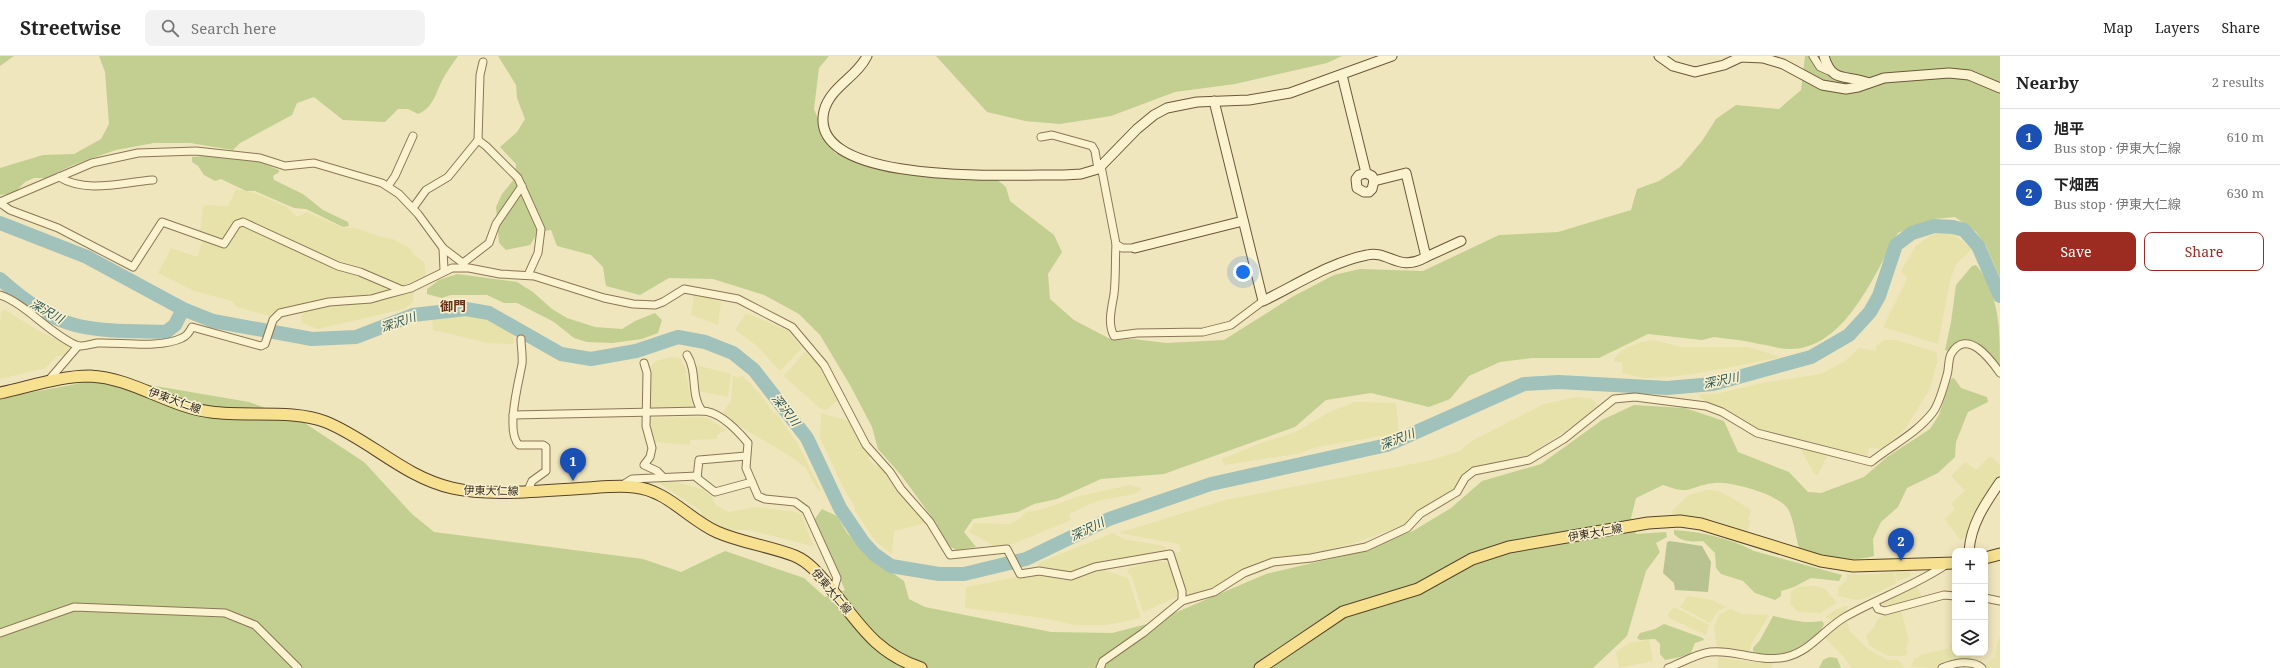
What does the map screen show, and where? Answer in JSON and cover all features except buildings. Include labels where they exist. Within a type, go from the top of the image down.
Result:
[{"type":"main road","name":"伊東大仁線","points":[[0,392],[47,382],[89,376],[140,388],[200,410],[238,415],[308,418],[323,421],[341,429],[393,462],[440,485],[466,490],[528,490],[620,486],[645,488],[655,492],[721,534],[777,550],[804,561],[812,567],[882,650],[901,661],[921,668]]},
{"type":"main road","name":"伊東大仁線","points":[[1260,668],[1344,612],[1418,589],[1458,566],[1489,553],[1509,547],[1648,523],[1680,521],[1701,524],[1821,561],[1853,566],[1951,563]]},
{"type":"main road","points":[[1988,557],[2000,554]]},
{"type":"street","points":[[867,56],[860,66],[833,93],[827,101],[824,112],[824,126],[827,134],[836,146],[846,153],[889,168],[933,172],[1081,174],[1099,168],[1123,142],[1154,115],[1178,105],[1273,97],[1290,94],[1342,76],[1392,56]]},
{"type":"street","points":[[1659,56],[1673,66],[1695,72],[1724,65],[1742,57],[1762,58],[1774,61],[1822,85],[1831,87],[1852,88],[1884,78],[1960,74],[1969,75],[2000,88]]},
{"type":"street","points":[[1813,56],[1820,68],[1836,75],[1869,83]]},
{"type":"street","points":[[1824,56],[1829,71]]},
{"type":"street","points":[[413,208],[426,190],[448,177],[478,140],[480,75],[483,62]]},
{"type":"street","points":[[1342,76],[1366,173]]},
{"type":"street","points":[[1214,101],[1263,301]]},
{"type":"street","points":[[1041,137],[1052,134],[1092,146],[1095,150],[1116,244],[1114,294],[1111,308],[1111,331],[1114,336],[1138,333],[1204,332],[1231,326],[1263,301],[1325,271],[1365,255],[1375,255],[1407,264],[1461,241]]},
{"type":"street","points":[[388,186],[395,176],[413,136]]},
{"type":"street","points":[[478,140],[506,165],[522,186],[541,229],[538,253],[528,275]]},
{"type":"street","points":[[0,203],[59,177],[112,158],[138,153],[179,150],[260,158],[285,166],[314,163],[348,172],[388,186],[413,208],[443,248],[464,265],[500,274],[528,275],[604,298],[633,304],[655,305],[663,302],[684,289],[738,299],[792,327],[824,365],[866,445],[890,472],[901,489],[930,522],[950,555],[1009,550],[1020,574],[1039,571],[1071,576],[1095,567],[1170,554],[1182,591],[1182,600]]},
{"type":"street","points":[[1366,173],[1372,176],[1374,180],[1372,189],[1368,192],[1357,188],[1356,179],[1359,175],[1366,173]]},
{"type":"street","points":[[1374,180],[1406,173],[1426,257]]},
{"type":"street","points":[[59,177],[78,185],[124,184],[153,180]]},
{"type":"street","points":[[1,294],[78,346],[167,341],[183,338],[192,327],[256,346],[265,344],[273,320],[280,313],[328,302],[371,299],[402,290],[444,270],[464,265],[489,243],[496,224],[522,186]]},
{"type":"street","points":[[0,203],[10,210],[58,228],[133,267],[162,222],[224,244],[237,224],[243,222],[338,266],[360,272],[402,290]]},
{"type":"street","points":[[1116,244],[1122,248],[1135,248],[1243,221]]},
{"type":"street","points":[[443,248],[444,270]]},
{"type":"street","points":[[521,339],[522,361],[515,395],[513,416],[517,443],[546,447],[546,471],[532,481],[528,490]]},
{"type":"street","points":[[1100,668],[1103,661],[1143,633],[1182,600],[1214,592],[1244,573],[1272,562],[1311,558],[1366,547],[1407,528],[1420,514],[1443,502],[1457,492],[1465,478],[1474,471],[1529,460],[1564,438],[1614,399],[1634,397],[1706,406],[1757,433],[1871,462],[1916,431],[1934,411],[1947,376],[1951,354],[1959,347],[1967,345],[1977,346],[2000,373]]},
{"type":"street","points":[[47,382],[78,346]]},
{"type":"street","points":[[687,355],[694,376],[696,401],[702,411]]},
{"type":"street","points":[[644,363],[647,373],[646,426],[652,448],[650,457],[644,465],[657,471],[662,478]]},
{"type":"street","points":[[513,416],[702,411],[713,413],[743,438],[748,446],[746,468],[757,494],[761,498],[795,502],[806,510],[837,578],[833,592]]},
{"type":"street","points":[[746,456],[699,460],[697,479],[715,492],[752,482]]},
{"type":"street","points":[[620,486],[632,479],[697,476]]},
{"type":"street","points":[[1970,548],[1972,532],[1977,519],[2000,482]]},
{"type":"street","points":[[1668,668],[1710,652],[1768,659],[1797,654],[1805,650],[1837,622],[1926,578],[1951,563]]},
{"type":"street","points":[[1875,603],[1878,609],[1885,611],[1944,595],[1952,596]]},
{"type":"street","points":[[1988,599],[2000,601]]},
{"type":"street","points":[[0,633],[74,607],[225,613],[255,625],[298,668]]},
{"type":"street","points":[[1942,668],[1960,663],[1977,664],[1982,668]]},
{"type":"shaded area","points":[[236,189],[255,193],[287,207],[297,217],[307,212],[343,228],[356,228],[381,237],[393,239],[410,248],[414,255],[424,262],[426,276],[399,287],[362,268],[335,260],[245,219],[235,220],[222,239],[200,232],[203,207],[205,205],[228,206]]},
{"type":"shaded area","points":[[242,225],[342,271],[358,275],[388,288],[388,291],[373,295],[337,297],[308,302],[279,310],[270,316],[237,307],[232,301],[194,291],[158,273],[171,248],[197,257],[203,241],[221,246],[236,229]]},
{"type":"shaded area","points":[[1944,231],[1951,232],[1972,249],[1956,264],[1950,281],[1938,344],[1883,327],[1907,278],[1901,271],[1916,246],[1930,236]]},
{"type":"shaded area","points":[[414,289],[413,302],[404,309],[318,329],[302,323],[301,315],[310,310],[328,305],[376,301]]},
{"type":"shaded area","points":[[694,294],[721,302],[718,325],[691,315]]},
{"type":"shaded area","points":[[5,310],[37,330],[68,345],[69,347],[65,355],[57,356],[45,368],[0,379],[0,324],[1,312]]},
{"type":"shaded area","points":[[466,311],[468,314],[493,317],[514,334],[513,344],[488,343],[433,330],[432,319],[440,314]]},
{"type":"shaded area","points":[[746,313],[788,331],[802,348],[780,371],[756,345],[735,330]]},
{"type":"shaded area","points":[[1653,340],[1681,347],[1748,347],[1781,357],[1700,373],[1670,377],[1643,378],[1622,373],[1622,362],[1614,362],[1614,359],[1621,351],[1641,342]]},
{"type":"shaded area","points":[[1884,340],[1895,340],[1933,351],[1937,354],[1937,362],[1930,389],[1905,429],[1882,449],[1869,448],[1867,458],[1765,432],[1699,397],[1701,394],[1716,394],[1762,383],[1821,374],[1845,361],[1859,348],[1876,351],[1876,346]]},
{"type":"shaded area","points":[[805,352],[818,364],[838,400],[826,410],[821,409],[784,376]]},
{"type":"shaded area","points":[[671,357],[680,358],[685,367],[692,407],[650,409],[650,367],[656,361]]},
{"type":"shaded area","points":[[700,366],[731,374],[728,397],[699,391],[697,367]]},
{"type":"shaded area","points":[[733,376],[738,378],[743,376],[761,395],[774,414],[776,413],[798,444],[821,490],[818,491],[806,468],[787,454],[721,415],[731,401]]},
{"type":"shaded area","points":[[1576,397],[1593,399],[1599,408],[1525,458],[1473,469],[1456,491],[1405,525],[1357,542],[1305,556],[1258,563],[1218,585],[1187,596],[1185,595],[1173,554],[1181,551],[1179,544],[1119,533],[1225,500],[1428,461],[1460,451],[1473,440],[1544,404]]},
{"type":"shaded area","points":[[1355,402],[1396,403],[1399,433],[1317,447],[1297,454],[1224,465],[1222,459],[1261,443],[1293,433],[1332,411]]},
{"type":"shaded area","points":[[821,413],[849,421],[872,455],[868,458],[876,467],[880,464],[896,489],[926,523],[894,531],[892,554],[876,542],[854,509],[855,507],[844,489],[820,438]]},
{"type":"shaded area","points":[[702,417],[710,419],[726,430],[717,435],[717,439],[690,440],[690,445],[655,442],[649,430],[650,418]]},
{"type":"shaded area","points":[[1802,448],[1827,456],[1818,475],[1814,473],[1801,450]]},
{"type":"shaded area","points":[[1990,456],[2000,465],[2000,475],[1974,512],[1965,538],[1960,540],[1945,519],[1955,509],[1951,504],[1965,491],[1951,476],[1965,462],[1976,470]]},
{"type":"shaded area","points":[[675,482],[702,489],[712,497],[716,505],[728,512],[756,507],[796,512],[801,514],[813,544],[812,546],[749,530],[728,530],[701,515],[701,511],[659,483]]},
{"type":"shaded area","points":[[1130,485],[1141,488],[1141,490],[1134,494],[1097,501],[1069,514],[1071,520],[1008,546],[994,547],[988,542],[969,532],[974,523],[1009,524],[1018,520],[1026,512],[1040,510],[1080,496]]},
{"type":"shaded area","points":[[1707,490],[1718,491],[1751,510],[1748,520],[1751,521],[1747,533],[1713,520],[1673,514],[1672,511],[1689,495]]},
{"type":"shaded area","points":[[1113,533],[1123,539],[1165,546],[1167,551],[1072,573],[1041,569],[1038,563]]},
{"type":"shaded area","points":[[1157,561],[1166,562],[1169,565],[1176,586],[1177,597],[1143,612],[1131,575],[1127,574],[1129,568]]},
{"type":"shaded area","points":[[1102,570],[1128,578],[1141,618],[1107,625],[1075,625],[1043,618],[965,608],[966,587],[1027,575],[1075,579]]},
{"type":"shaded area","points":[[1909,570],[1911,576],[1898,581],[1895,572]]},
{"type":"shaded area","points":[[1894,572],[1897,583],[1866,598],[1857,600],[1838,596],[1838,588],[1847,580],[1847,574],[1864,575]]},
{"type":"shaded area","points":[[1816,586],[1825,589],[1837,603],[1820,613],[1799,612],[1790,604],[1791,591],[1798,587]]},
{"type":"shaded area","points":[[1917,587],[1923,599],[1884,608],[1883,604]]},
{"type":"shaded area","points":[[1688,596],[1712,600],[1726,607],[1718,611],[1710,623],[1680,607]]},
{"type":"shaded area","points":[[1848,606],[1846,613],[1835,620],[1826,618],[1826,616],[1835,610]]},
{"type":"shaded area","points":[[1674,607],[1709,625],[1706,635],[1669,618],[1668,614]]},
{"type":"shaded area","points":[[1730,609],[1743,614],[1769,615],[1752,643],[1749,653],[1717,648],[1714,628],[1719,615]]},
{"type":"shaded area","points":[[1901,611],[1909,641],[1906,646],[1908,654],[1904,656],[1888,656],[1870,646],[1866,636],[1874,627],[1878,618]]},
{"type":"shaded area","points":[[1846,622],[1848,623],[1849,630],[1868,649],[1888,660],[1898,660],[1905,668],[1851,668],[1843,656],[1825,638]]},
{"type":"shaded area","points":[[2000,637],[2000,668],[1985,668],[1984,666],[1995,657],[1997,643]]},
{"type":"shaded area","points":[[1649,640],[1653,661],[1619,668],[1616,652],[1629,643]]},
{"type":"shaded area","points":[[1952,643],[1952,655],[1949,646]]},
{"type":"shaded area","points":[[1946,649],[1950,650],[1953,662],[1937,668],[1911,667],[1914,659],[1924,654]]},
{"type":"shaded area","points":[[1952,656],[1971,656],[1970,662],[1954,661]]},
{"type":"shaded area","points":[[1718,657],[1751,662],[1773,662],[1771,668],[1718,668]]},
{"type":"green space","points":[[0,56],[14,56],[0,66]]},
{"type":"green space","points":[[99,56],[458,56],[444,77],[428,108],[418,114],[408,109],[398,109],[385,122],[343,120],[314,97],[297,103],[292,115],[240,143],[233,150],[190,143],[154,143],[116,150],[73,165],[46,178],[34,178],[25,182],[14,193],[0,195],[0,168],[43,155],[74,154],[101,139],[109,124],[105,72]]},
{"type":"green space","points":[[498,56],[829,56],[819,68],[814,109],[828,143],[835,153],[882,166],[985,170],[1006,187],[1010,201],[1054,235],[1062,252],[1048,274],[1050,299],[1074,320],[1112,340],[1134,339],[1166,343],[1224,340],[1292,297],[1334,275],[1360,269],[1423,271],[1499,235],[1558,232],[1631,210],[1637,189],[1659,181],[1680,167],[1702,141],[1716,119],[1736,105],[1779,109],[1801,90],[1805,56],[2000,56],[2000,278],[1986,246],[1976,232],[1955,217],[1933,219],[1898,233],[1856,307],[1842,324],[1826,337],[1809,346],[1785,349],[1714,337],[1702,340],[1648,334],[1599,358],[1532,358],[1500,362],[1469,376],[1450,399],[1429,407],[1371,393],[1326,400],[1295,427],[1164,474],[1101,479],[1057,499],[1034,504],[1018,512],[973,519],[964,532],[976,547],[956,550],[949,546],[936,523],[901,475],[878,449],[872,427],[850,385],[820,335],[799,314],[764,295],[713,279],[669,278],[640,295],[606,286],[603,267],[591,255],[557,246],[551,230],[538,232],[530,245],[506,250],[499,243],[496,207],[502,194],[515,178],[516,164],[500,147],[517,132],[525,119],[517,98],[516,85]]},
{"type":"green space","points":[[936,56],[1342,56],[1327,63],[1235,84],[1175,92],[1111,116],[1060,124],[1025,121],[987,112]]},
{"type":"green space","points":[[206,156],[260,162],[279,170],[279,172],[273,176],[274,180],[303,194],[323,210],[348,222],[349,226],[343,227],[306,209],[294,208],[255,191],[246,191],[221,179],[215,181],[204,175],[198,166],[192,162],[192,157]]},
{"type":"green space","points":[[1976,265],[1990,288],[1994,301],[1999,327],[2000,368],[1986,350],[1971,342],[1965,341],[1948,351],[1945,350],[1951,322],[1956,285],[1972,266]]},
{"type":"green space","points":[[457,274],[517,282],[533,292],[552,309],[567,318],[595,327],[622,329],[635,321],[655,313],[662,320],[658,333],[642,339],[612,343],[587,342],[574,338],[554,322],[517,303],[504,303],[487,295],[451,295],[442,298],[427,294],[427,289],[439,280]]},
{"type":"green space","points":[[109,378],[249,402],[303,422],[364,462],[412,514],[434,532],[643,559],[681,572],[725,551],[804,578],[825,597],[845,590],[814,520],[822,509],[837,516],[847,533],[873,559],[904,581],[909,599],[925,607],[1051,632],[1112,633],[1151,623],[1266,574],[1347,555],[1413,531],[1451,508],[1482,481],[1541,464],[1602,420],[1634,405],[1685,408],[1724,421],[1738,452],[1789,472],[1808,492],[1821,493],[1864,477],[1887,457],[1930,429],[1939,415],[1951,379],[1954,378],[1961,388],[1987,397],[1988,402],[1968,412],[1956,442],[1955,457],[1938,473],[1907,488],[1898,507],[1881,522],[1873,539],[1874,556],[1855,559],[1836,558],[1799,548],[1790,513],[1783,503],[1775,498],[1742,486],[1714,483],[1680,490],[1663,485],[1636,498],[1631,518],[1636,534],[1666,532],[1667,537],[1656,543],[1660,552],[1646,571],[1627,636],[1593,668],[0,668],[0,398]]},
{"type":"green space","points":[[1674,530],[1716,536],[1745,546],[1754,551],[1842,575],[1839,581],[1811,578],[1794,587],[1781,591],[1781,596],[1775,600],[1755,593],[1743,581],[1721,574],[1716,568],[1715,553],[1703,541],[1680,539],[1674,534]]},
{"type":"green space","points":[[1670,541],[1702,546],[1711,562],[1708,592],[1675,590],[1674,583],[1663,573],[1667,542]]},
{"type":"green space","points":[[1773,616],[1803,622],[1822,621],[1824,624],[1816,636],[1802,647],[1786,655],[1771,657],[1753,651],[1753,648],[1760,640]]},
{"type":"green space","points":[[1664,624],[1703,638],[1704,640],[1695,643],[1690,655],[1665,660],[1660,654],[1660,644],[1655,639],[1640,640],[1637,638],[1640,633],[1655,629]]},
{"type":"green space","points":[[1829,657],[1837,658],[1841,668],[1819,668],[1823,660]]},
{"type":"waterway","name":"深沢川","points":[[0,223],[87,257],[183,309],[213,321],[312,339],[356,337],[413,315],[466,309],[489,313],[561,354],[591,359],[636,351],[678,337],[705,342],[733,353],[754,370],[807,438],[840,508],[863,542],[874,554],[891,566],[939,574],[964,574],[1026,559],[1109,519],[1211,484],[1387,445],[1524,384],[1559,382],[1667,388],[1713,384],[1811,357],[1849,335],[1870,312],[1879,296],[1896,245],[1912,233],[1934,226],[1953,227],[1964,230],[1978,246],[2000,296]]},
{"type":"waterway","name":"深沢川","points":[[0,279],[26,300],[54,318],[75,325],[97,329],[166,332],[175,325],[183,309]]},
{"type":"place","name":"旭平","points":[[573,481]]},
{"type":"place","name":"下畑西","points":[[1901,561]]},
{"type":"district","name":"御門","points":[[453,306]]}]
